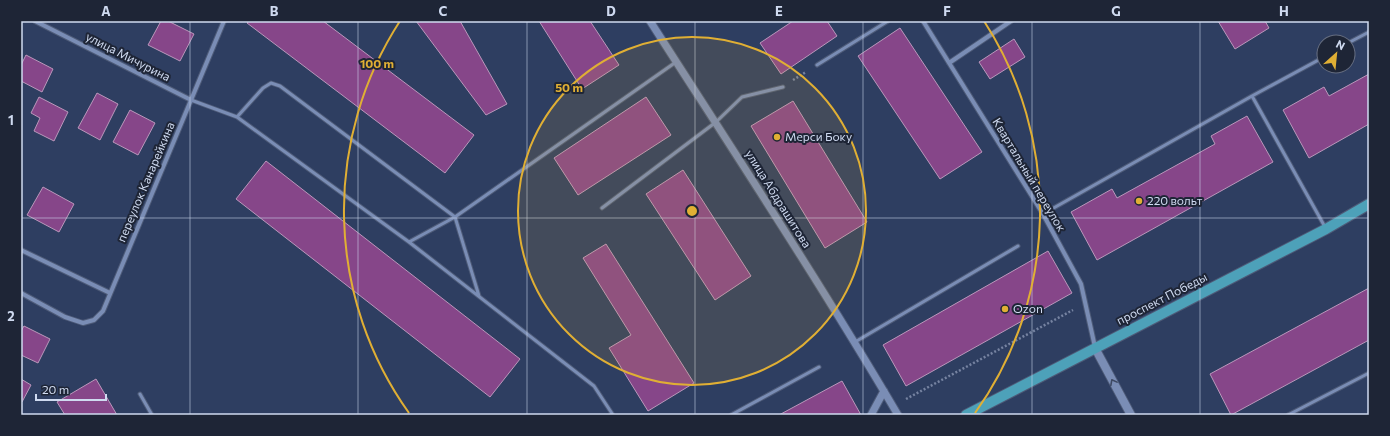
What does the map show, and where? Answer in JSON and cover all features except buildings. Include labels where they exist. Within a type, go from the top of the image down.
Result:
[{"type":"main road","name":"проспект Победы","points":[[966,415],[1326,229],[1369,204]]},
{"type":"main road","points":[[1095,348],[1131,415]]},
{"type":"street","name":"улица Мичурина","points":[[35,21],[192,100]]},
{"type":"street","name":"переулок Канарейкина","points":[[21,293],[65,317],[83,323],[94,320],[103,310],[224,21]]},
{"type":"street","name":"улица Абдрашитова","points":[[650,21],[716,122],[855,342],[898,415]]},
{"type":"street","name":"Квартальный переулок","points":[[924,21],[1043,214],[1081,284],[1095,348]]},
{"type":"street","points":[[949,63],[1011,21]]},
{"type":"street","points":[[21,250],[110,293]]},
{"type":"street","points":[[871,415],[884,390]]},
{"type":"lane","points":[[817,66],[888,21]]},
{"type":"lane","points":[[1356,39],[1369,32]]},
{"type":"lane","points":[[1043,214],[1316,61]]},
{"type":"lane","points":[[409,242],[455,217],[676,62]]},
{"type":"lane","points":[[237,117],[264,88],[271,83],[280,86],[455,217],[480,296]]},
{"type":"lane","points":[[602,208],[716,122],[742,97],[783,87]]},
{"type":"lane","points":[[1252,96],[1326,229]]},
{"type":"lane","points":[[192,100],[237,117],[409,242],[594,386],[613,415]]},
{"type":"lane","points":[[855,342],[1018,246]]},
{"type":"lane","points":[[731,415],[819,367]]},
{"type":"lane","points":[[1288,415],[1369,373]]},
{"type":"lane","points":[[140,394],[152,415]]},
{"type":"path","points":[[783,87],[817,66]]},
{"type":"path","points":[[893,406],[1085,303]]},
{"type":"place","name":"Мерси Боку","points":[[777,137]]},
{"type":"place","name":"220 вольт","points":[[1139,201]]},
{"type":"place","name":"Ozon","points":[[1005,309]]}]
